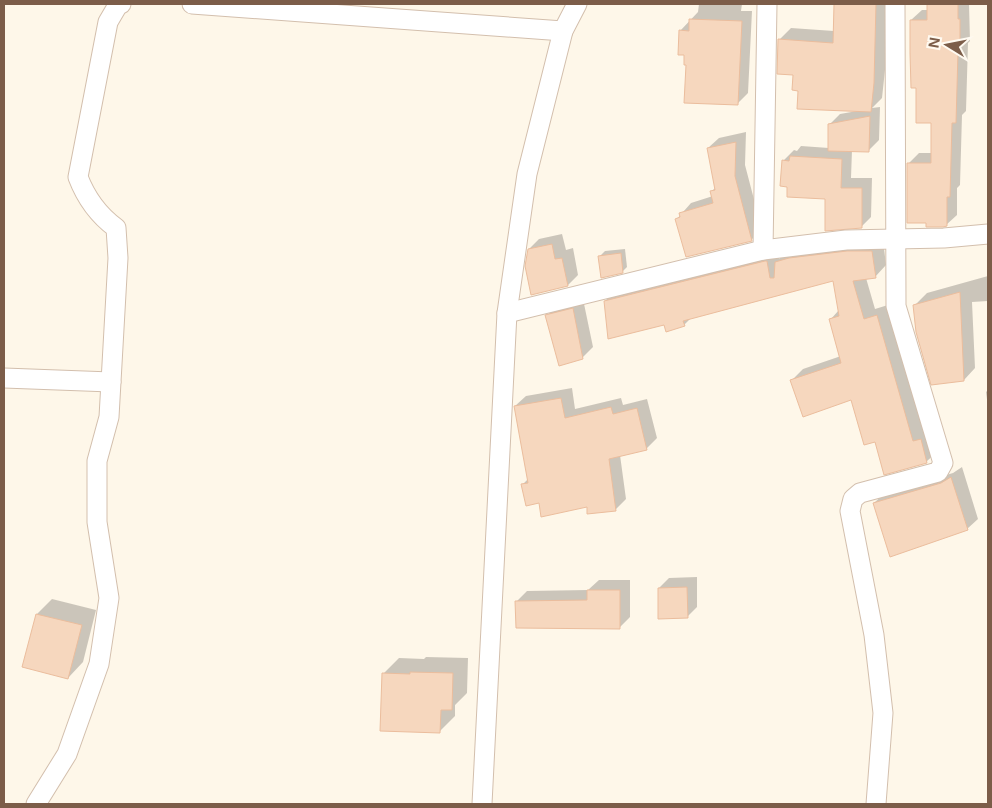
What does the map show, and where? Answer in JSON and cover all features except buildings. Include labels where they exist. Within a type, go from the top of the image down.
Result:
[{"type":"street","points":[[36,804],[67,754],[99,664],[109,598],[96,522],[97,461],[109,417],[118,258],[116,228],[103,219],[84,195],[78,177],[108,22],[118,5],[121,4]]},
{"type":"street","points":[[192,4],[563,31]]},
{"type":"street","points":[[482,804],[507,313],[527,174],[563,31],[577,4]]},
{"type":"street","points":[[763,250],[767,4]]},
{"type":"street","points":[[876,804],[883,713],[874,635],[850,511],[853,499],[860,493],[938,472],[943,463],[896,306],[895,4]]},
{"type":"street","points":[[507,313],[763,250],[846,240],[944,238],[988,234]]},
{"type":"street","points":[[4,378],[111,382]]}]
